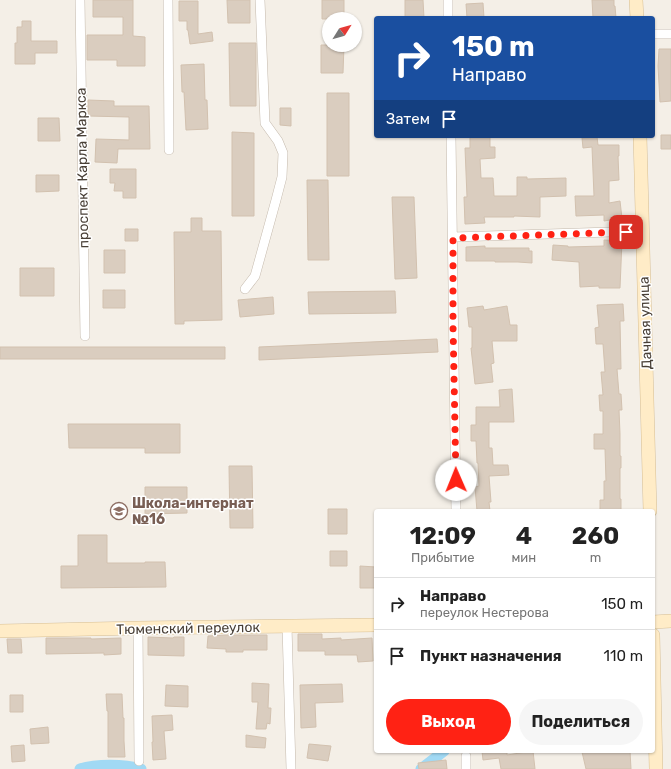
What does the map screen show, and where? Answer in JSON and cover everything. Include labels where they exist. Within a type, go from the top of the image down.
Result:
[{"type":"street","name":"проспект Карла Маркса","points":[[80,0],[85,336]]},
{"type":"street","points":[[168,0],[170,150]]},
{"type":"street","points":[[245,289],[255,276],[282,177],[283,153],[278,141],[265,124],[260,0]]},
{"type":"street","points":[[448,0],[448,16]]},
{"type":"street","points":[[636,0],[637,16]]},
{"type":"street","points":[[655,34],[671,34]]},
{"type":"street","points":[[451,138],[456,509]]},
{"type":"street","name":"Дачная улица","points":[[640,138],[650,509]]},
{"type":"street","points":[[453,238],[642,231]]},
{"type":"street","points":[[655,622],[671,621]]},
{"type":"street","name":"Тюменский переулок","points":[[0,631],[374,625]]},
{"type":"street","points":[[287,626],[291,769]]},
{"type":"street","points":[[138,628],[139,761]]},
{"type":"street","points":[[655,724],[656,769]]},
{"type":"street","points":[[466,756],[466,769]]},
{"type":"building","points":[[93,0],[133,0],[133,36],[145,37],[145,66],[117,66],[117,60],[87,60],[87,35],[123,35],[123,17],[93,17]]},
{"type":"building","points":[[227,0],[250,0],[250,23],[228,23]]},
{"type":"building","points":[[322,0],[344,0],[344,12],[322,12]]},
{"type":"building","points":[[405,0],[423,0],[424,16],[405,16]]},
{"type":"building","points":[[592,0],[614,0],[616,16],[593,16]]},
{"type":"building","points":[[179,1],[198,1],[198,34],[212,32],[213,41],[190,44],[187,21],[179,21]]},
{"type":"building","points":[[483,3],[484,16],[467,16],[466,4]]},
{"type":"building","points":[[22,21],[31,21],[31,41],[57,41],[57,53],[35,53],[35,64],[15,64],[17,27],[22,27]]},
{"type":"building","points":[[229,43],[256,43],[256,106],[230,106]]},
{"type":"building","points":[[321,45],[322,52],[344,52],[343,73],[321,73]]},
{"type":"building","points":[[659,49],[671,49],[671,101],[660,102],[658,66]]},
{"type":"building","points":[[204,64],[205,100],[207,100],[208,129],[186,130],[181,65]]},
{"type":"building","points":[[327,93],[349,93],[349,176],[327,176]]},
{"type":"building","points":[[88,100],[114,101],[114,106],[149,106],[150,149],[118,149],[117,163],[95,162],[96,139],[129,140],[129,117],[88,116]]},
{"type":"building","points":[[280,108],[291,108],[291,126],[280,125]]},
{"type":"building","points":[[38,118],[59,118],[60,141],[38,141]]},
{"type":"building","points":[[232,132],[254,133],[254,216],[232,216]]},
{"type":"building","points":[[661,135],[671,135],[671,149],[661,149]]},
{"type":"building","points":[[470,138],[490,138],[490,147],[495,147],[495,158],[480,159],[481,178],[493,178],[494,196],[517,196],[517,177],[527,177],[527,179],[566,178],[566,196],[540,197],[540,217],[484,217],[485,223],[465,224],[464,197],[467,197],[465,148],[470,148]]},
{"type":"building","points":[[582,138],[597,138],[598,145],[619,145],[619,180],[609,181],[609,203],[620,201],[622,218],[604,221],[604,215],[576,216],[575,196],[594,196],[592,147],[583,148]]},
{"type":"building","points":[[110,169],[136,169],[136,198],[123,198],[123,191],[114,191],[115,183],[110,183]]},
{"type":"building","points":[[36,175],[59,175],[59,191],[36,192]]},
{"type":"building","points":[[307,180],[328,180],[329,260],[308,260]]},
{"type":"building","points":[[392,197],[414,197],[417,278],[395,279]]},
{"type":"building","points":[[191,218],[202,218],[202,231],[221,231],[222,320],[184,321],[184,324],[175,324],[174,232],[191,232]]},
{"type":"building","points":[[125,229],[138,229],[138,241],[125,241]]},
{"type":"building","points":[[604,240],[622,241],[620,288],[599,288],[599,286],[580,287],[579,262],[552,260],[553,245],[568,247],[604,246]]},
{"type":"building","points":[[485,246],[485,248],[529,248],[529,251],[532,251],[532,263],[466,261],[466,247]]},
{"type":"building","points":[[104,250],[125,250],[125,273],[104,273]]},
{"type":"building","points":[[20,268],[54,268],[54,296],[20,296]]},
{"type":"building","points":[[103,290],[125,290],[125,308],[103,308]]},
{"type":"building","points":[[395,291],[396,313],[309,314],[308,292]]},
{"type":"building","points":[[273,297],[274,314],[240,317],[238,300]]},
{"type":"building","points":[[623,304],[624,321],[620,321],[621,369],[617,369],[622,410],[619,410],[621,509],[600,509],[600,500],[604,500],[604,481],[606,481],[605,449],[594,449],[594,434],[603,434],[603,411],[600,411],[599,395],[603,395],[601,372],[605,372],[603,344],[596,344],[595,328],[599,327],[597,305]]},
{"type":"building","points":[[483,306],[484,310],[507,306],[510,325],[517,325],[517,341],[492,341],[494,363],[491,364],[493,382],[475,384],[471,348],[472,327],[469,327],[467,308]]},
{"type":"building","points":[[437,339],[438,352],[259,360],[259,347]]},
{"type":"building","points":[[0,347],[225,347],[225,359],[0,359]]},
{"type":"building","points":[[512,389],[514,422],[489,422],[489,448],[492,448],[493,465],[508,465],[509,475],[489,476],[491,502],[489,502],[490,509],[477,509],[475,487],[479,486],[478,463],[476,441],[471,441],[471,425],[476,425],[476,407],[500,407],[499,390]]},
{"type":"building","points":[[68,424],[180,424],[180,453],[145,453],[145,448],[69,448]]},
{"type":"building","points":[[229,466],[252,466],[253,528],[230,528]]},
{"type":"building","points":[[145,487],[187,487],[187,513],[145,514]]},
{"type":"building","points":[[328,509],[347,509],[347,534],[328,534]]},
{"type":"building","points":[[78,535],[107,535],[107,563],[165,562],[166,587],[61,588],[61,566],[78,566]]},
{"type":"building","points":[[330,551],[347,551],[347,566],[330,566]]},
{"type":"building","points":[[360,566],[374,567],[374,588],[360,588]]},
{"type":"building","points":[[298,634],[322,634],[322,639],[341,638],[341,640],[372,638],[373,661],[358,662],[357,655],[325,655],[325,651],[298,651]]},
{"type":"building","points":[[267,635],[267,650],[226,652],[226,649],[207,648],[208,636]]},
{"type":"building","points":[[148,637],[184,637],[184,656],[148,655]]},
{"type":"building","points":[[46,638],[121,638],[121,654],[46,654]]},
{"type":"building","points":[[7,639],[21,639],[22,653],[8,653]]},
{"type":"building","points":[[252,683],[269,684],[268,708],[271,708],[270,724],[267,723],[266,729],[256,729],[258,702],[252,702]]},
{"type":"building","points":[[342,684],[343,702],[315,703],[316,727],[301,728],[300,685]]},
{"type":"building","points":[[166,685],[188,686],[188,707],[165,706]]},
{"type":"building","points":[[106,694],[122,694],[125,757],[108,757],[108,711]]},
{"type":"building","points":[[10,695],[23,695],[23,712],[10,712]]},
{"type":"building","points":[[172,715],[173,730],[164,731],[166,759],[153,760],[152,716]]},
{"type":"building","points":[[48,727],[49,743],[31,744],[30,729]]},
{"type":"building","points":[[246,735],[266,738],[265,748],[246,747]]},
{"type":"building","points":[[309,744],[331,746],[328,761],[307,758]]},
{"type":"building","points":[[24,745],[25,761],[12,762],[11,746]]},
{"type":"building","points":[[482,753],[507,753],[507,755],[533,753],[535,769],[501,769],[499,758],[483,760]]},
{"type":"building","points":[[582,753],[630,753],[631,769],[586,769]]},
{"type":"building","points":[[446,760],[447,769],[419,769],[418,763]]},
{"type":"waterway","points":[[421,769],[441,753]]},
{"type":"waterway","points":[[80,769],[110,765],[141,769]]},
{"type":"place","name":"Школа-интернат №16","points":[[119,511]]},
{"type":"route","points":[[456,480],[453,238],[626,232]]}]
